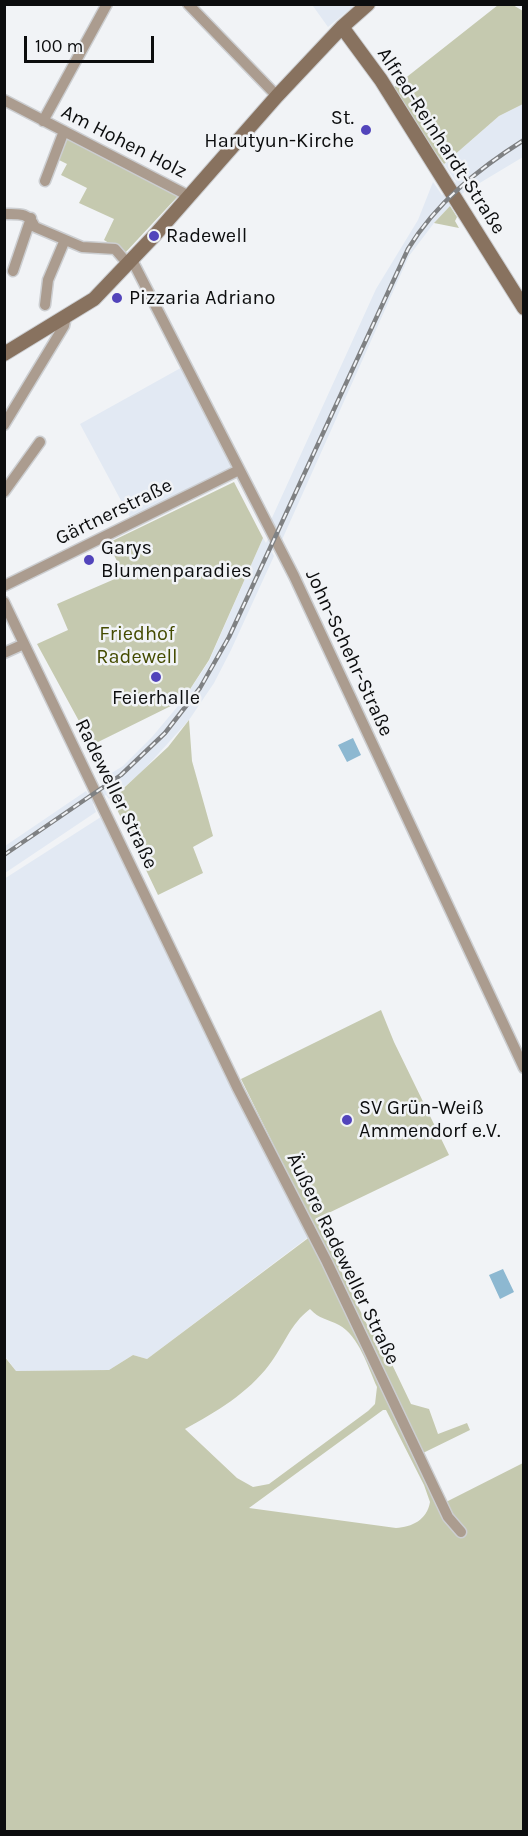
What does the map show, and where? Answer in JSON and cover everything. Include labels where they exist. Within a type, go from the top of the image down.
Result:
[{"type":"main road","points":[[4,354],[94,299],[130,262],[277,96],[342,27],[368,4]]},
{"type":"main road","name":"Alfred-Reinhardt-Straße","points":[[342,27],[381,80],[524,308]]},
{"type":"street","name":"Am Hohen Holz","points":[[43,120],[107,4]]},
{"type":"street","points":[[188,4],[277,96]]},
{"type":"street","name":"Am Hohen Holz","points":[[4,100],[189,196]]},
{"type":"street","points":[[45,181],[64,131]]},
{"type":"street","points":[[4,214],[24,214],[31,218],[35,227],[64,242],[95,249],[105,247],[115,249],[130,262]]},
{"type":"street","points":[[13,271],[31,218]]},
{"type":"street","points":[[45,305],[48,280],[64,242]]},
{"type":"street","name":"John-Schehr-Straße","points":[[130,262],[294,576],[524,1068]]},
{"type":"street","points":[[4,425],[64,326],[66,317]]},
{"type":"street","points":[[4,492],[40,442]]},
{"type":"street","name":"Gärtnerstraße","points":[[4,586],[239,470]]},
{"type":"street","name":"Radeweller Straße","points":[[4,602],[195,1001]]},
{"type":"street","points":[[4,653],[24,644]]},
{"type":"street","name":"Äußere Radeweller Straße","points":[[195,1001],[327,1262],[448,1517],[462,1532]]},
{"type":"shaded area","points":[[308,5],[355,5],[328,27],[313,6]]},
{"type":"shaded area","points":[[523,104],[523,157],[463,193],[434,223],[409,256],[281,542],[279,538],[272,552],[274,556],[214,683],[189,720],[140,774],[109,799],[106,795],[93,804],[96,812],[5,873],[5,846],[86,791],[88,794],[102,785],[100,780],[123,766],[152,737],[183,700],[209,661],[263,538],[266,543],[274,526],[271,520],[376,289],[418,220],[433,182],[442,195],[456,182],[444,164],[499,116]]},
{"type":"shaded area","points":[[186,365],[239,470],[133,523],[80,424]]},
{"type":"shaded area","points":[[104,815],[311,1235],[147,1359],[133,1355],[109,1370],[16,1371],[5,1356],[4,879]]},
{"type":"green space","points":[[498,5],[513,5],[523,11],[523,104],[499,116],[444,164],[389,91]]},
{"type":"green space","points":[[68,137],[179,195],[125,253],[104,240],[114,219],[79,203],[87,188],[61,175],[67,164],[59,160]]},
{"type":"green space","points":[[450,206],[457,217],[455,221],[459,228],[434,223]]},
{"type":"green space","name":"Friedhof Radewell","points":[[234,482],[263,538],[209,660],[183,700],[92,745],[37,644],[68,630],[57,604],[124,575],[108,543]]},
{"type":"green space","points":[[189,720],[192,761],[213,836],[193,847],[203,873],[158,895],[112,799],[168,747]]},
{"type":"green space","points":[[381,1010],[394,1042],[449,1155],[316,1219],[371,1333],[376,1331],[411,1404],[429,1409],[438,1434],[467,1423],[470,1430],[423,1453],[446,1502],[523,1463],[523,1831],[5,1831],[4,1356],[16,1371],[109,1370],[133,1355],[147,1359],[311,1236],[311,1221],[241,1079]],"holes":[[[310,1309],[346,1330],[357,1344],[377,1387],[375,1404],[269,1484],[253,1487],[237,1478],[185,1429],[220,1409],[261,1375],[297,1321]],[[386,1410],[424,1485],[430,1502],[426,1514],[418,1521],[396,1528],[249,1508]]]},
{"type":"water","points":[[353,738],[361,755],[347,762],[338,745]]},
{"type":"water","points":[[503,1269],[514,1292],[500,1299],[489,1275]]},
{"type":"railway","points":[[4,855],[121,775],[165,733],[200,688],[229,637],[408,249],[431,217],[459,188],[524,140]]},
{"type":"place","name":"St. Harutyun-Kirche","points":[[366,130]]},
{"type":"place","name":"Radewell","points":[[154,236]]},
{"type":"place","name":"Pizzaria Adriano","points":[[117,298]]},
{"type":"place","name":"Garys Blumenparadies","points":[[89,560]]},
{"type":"place","name":"Feierhalle","points":[[156,677]]},
{"type":"place","name":"SV Grün-Weiß Ammendorf e.V.","points":[[347,1120]]}]
